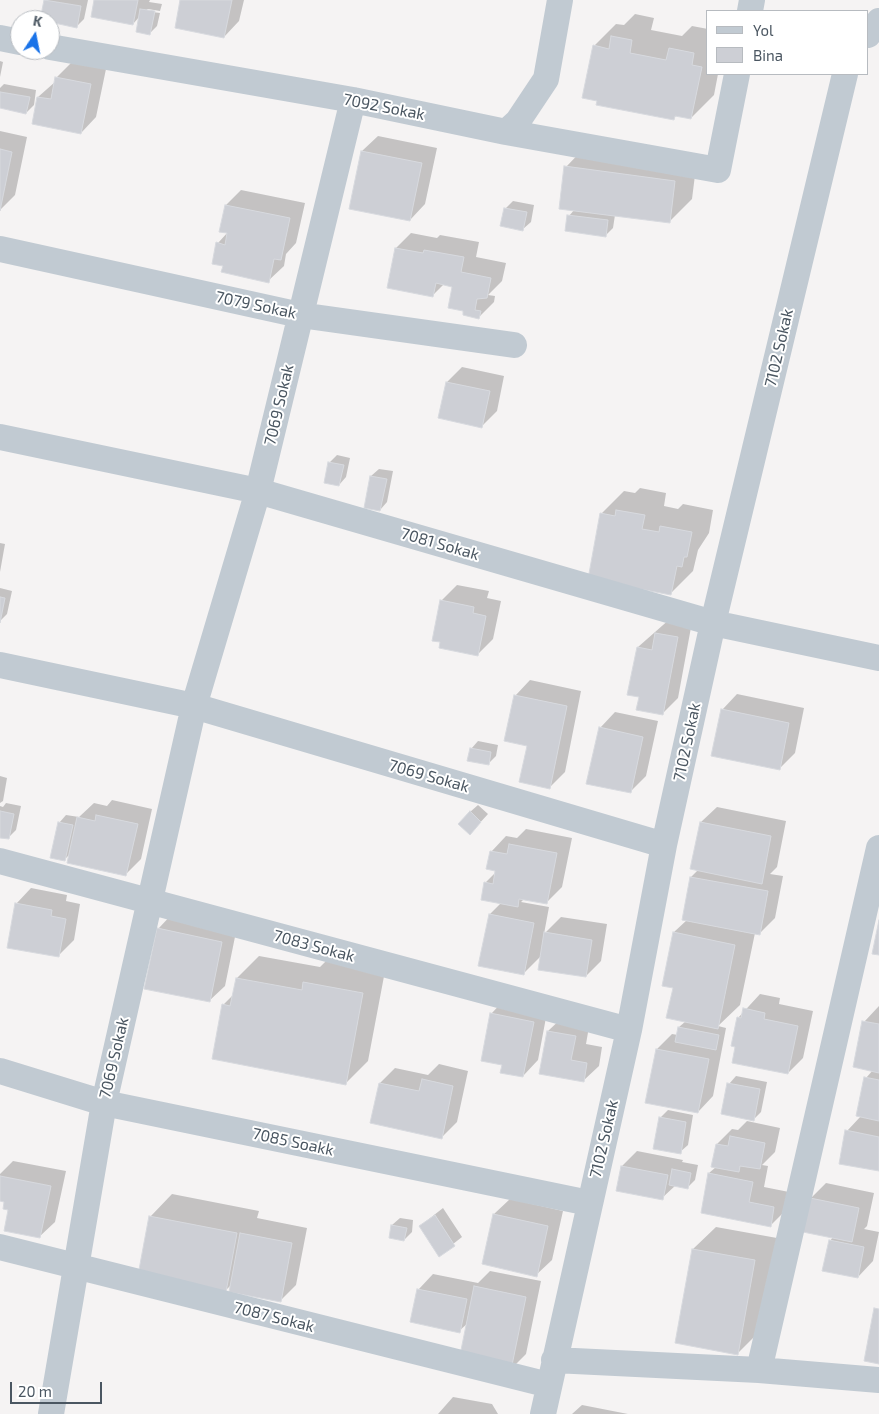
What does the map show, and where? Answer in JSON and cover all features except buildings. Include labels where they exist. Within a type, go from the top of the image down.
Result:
[{"type":"street","points":[[506,132],[518,121],[546,79],[560,0]]},
{"type":"street","points":[[869,35],[879,21]]},
{"type":"street","name":"7092 Sokak","points":[[60,49],[353,100],[506,132],[718,170],[737,75]]},
{"type":"street","name":"7102 Sokak","points":[[543,1414],[629,1030],[664,845],[713,623],[845,75]]},
{"type":"street","name":"7069 Sokak","points":[[51,1414],[104,1103],[194,706],[258,491],[353,100]]},
{"type":"street","name":"7079 Sokak","points":[[0,249],[300,315],[514,345]]},
{"type":"street","name":"7081 Sokak","points":[[0,437],[258,491],[713,623],[879,658]]},
{"type":"street","name":"7069 Sokak","points":[[0,665],[194,706],[664,845]]},
{"type":"street","points":[[759,1370],[879,848]]},
{"type":"street","name":"7083 Sokak","points":[[0,861],[629,1030]]},
{"type":"street","name":"7085 Soakk","points":[[0,1071],[104,1103],[589,1203]]},
{"type":"street","name":"7087 Sokak","points":[[0,1247],[75,1267],[552,1373],[759,1370],[879,1380]]}]
